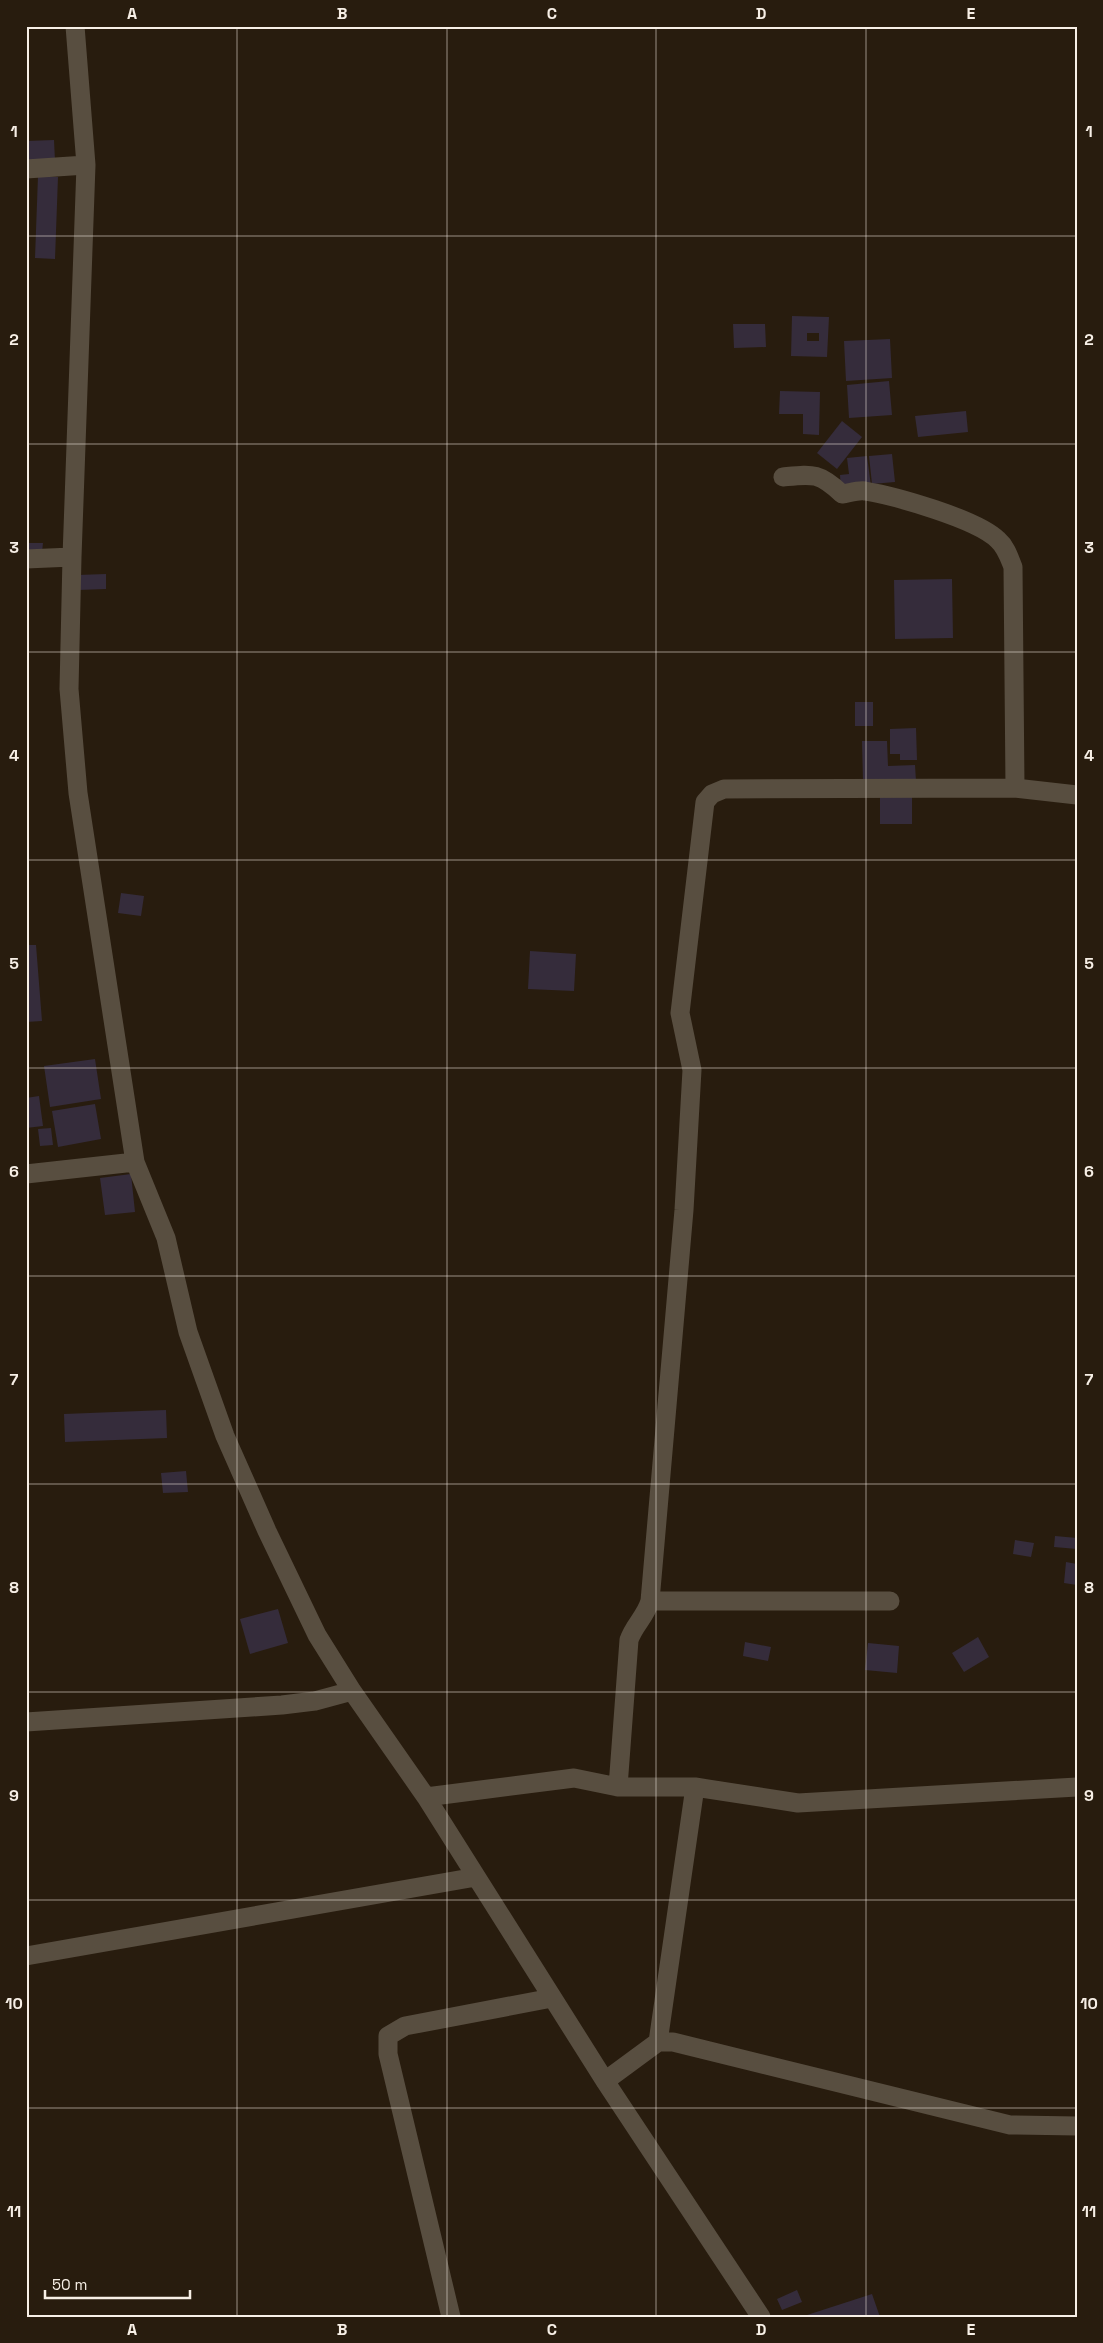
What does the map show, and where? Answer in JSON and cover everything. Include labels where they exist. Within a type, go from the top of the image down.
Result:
[{"type":"street","points":[[75,26],[86,164],[69,689],[78,793],[135,1162],[166,1238],[188,1332],[225,1436],[267,1531],[317,1635],[352,1691],[426,1797],[605,2081],[761,2317]]},
{"type":"street","points":[[26,169],[86,164]]},
{"type":"street","points":[[783,477],[812,474],[830,483],[842,494],[863,490],[930,508],[981,527],[999,540],[1007,551],[1013,566],[1015,788]]},
{"type":"street","points":[[26,559],[72,557]]},
{"type":"street","points":[[618,1786],[629,1640],[632,1628],[648,1608],[650,1601],[684,1210],[692,1070],[680,1013],[705,802],[712,794],[724,789],[1015,788],[1077,795]]},
{"type":"street","points":[[26,1174],[135,1162]]},
{"type":"street","points":[[650,1601],[890,1601]]},
{"type":"street","points":[[26,1722],[282,1705],[330,1698],[352,1691]]},
{"type":"street","points":[[426,1797],[574,1778],[618,1786],[695,1787],[798,1803],[1077,1787]]},
{"type":"street","points":[[658,2042],[695,1787]]},
{"type":"street","points":[[26,1956],[476,1877]]},
{"type":"street","points":[[452,2317],[388,2054],[388,2036],[405,2026],[552,1998]]},
{"type":"street","points":[[605,2081],[658,2042],[673,2042],[1010,2125],[1077,2126]]},
{"type":"building","points":[[54,140],[55,161],[26,162],[26,141]]},
{"type":"building","points":[[38,176],[58,177],[55,259],[35,258]]},
{"type":"building","points":[[792,316],[829,317],[827,357],[791,356]],"holes":[[[807,333],[819,333],[819,341],[807,341]]]},
{"type":"building","points":[[733,324],[765,324],[766,347],[734,348]]},
{"type":"building","points":[[890,339],[892,378],[846,381],[844,341]]},
{"type":"building","points":[[889,381],[892,415],[849,418],[847,385]]},
{"type":"building","points":[[780,391],[820,392],[819,435],[803,434],[803,414],[779,414]]},
{"type":"building","points":[[966,411],[968,432],[918,437],[915,416]]},
{"type":"building","points":[[842,421],[862,437],[837,469],[817,453]]},
{"type":"building","points":[[892,454],[895,482],[872,484],[869,456]]},
{"type":"building","points":[[867,456],[871,486],[841,489],[840,475],[849,474],[847,458]]},
{"type":"building","points":[[26,543],[43,543],[42,552],[26,551]]},
{"type":"building","points":[[106,574],[106,589],[78,590],[77,575]]},
{"type":"building","points":[[952,579],[953,638],[895,639],[894,580]]},
{"type":"building","points":[[855,702],[873,702],[873,726],[855,726]]},
{"type":"building","points":[[916,728],[917,760],[900,760],[900,754],[890,754],[890,729]]},
{"type":"building","points":[[862,741],[887,741],[888,766],[915,765],[916,781],[863,782]]},
{"type":"building","points":[[880,794],[912,794],[912,824],[880,824]]},
{"type":"building","points":[[121,893],[144,896],[141,916],[118,913]]},
{"type":"building","points":[[26,945],[36,945],[42,1021],[26,1022]]},
{"type":"building","points":[[530,951],[576,954],[574,991],[528,989]]},
{"type":"building","points":[[95,1059],[101,1099],[50,1107],[44,1066]]},
{"type":"building","points":[[39,1096],[43,1126],[26,1128],[26,1098]]},
{"type":"building","points":[[95,1104],[101,1139],[58,1147],[52,1111]]},
{"type":"building","points":[[51,1128],[53,1145],[40,1146],[38,1129]]},
{"type":"building","points":[[131,1174],[135,1212],[105,1215],[100,1178]]},
{"type":"building","points":[[166,1410],[167,1438],[65,1442],[64,1414]]},
{"type":"building","points":[[186,1471],[188,1492],[163,1493],[161,1473]]},
{"type":"building","points":[[1055,1536],[1077,1538],[1077,1549],[1054,1547]]},
{"type":"building","points":[[1015,1540],[1034,1543],[1031,1557],[1013,1554]]},
{"type":"building","points":[[1066,1562],[1077,1564],[1077,1585],[1064,1583]]},
{"type":"building","points":[[278,1609],[288,1643],[250,1654],[240,1619]]},
{"type":"building","points":[[978,1637],[989,1657],[964,1672],[952,1653]]},
{"type":"building","points":[[745,1642],[771,1647],[768,1661],[743,1656]]},
{"type":"building","points":[[868,1643],[899,1646],[897,1673],[865,1670]]},
{"type":"building","points":[[797,2290],[802,2302],[782,2310],[777,2299]]},
{"type":"building","points":[[872,2294],[880,2317],[804,2317],[804,2316]]}]
